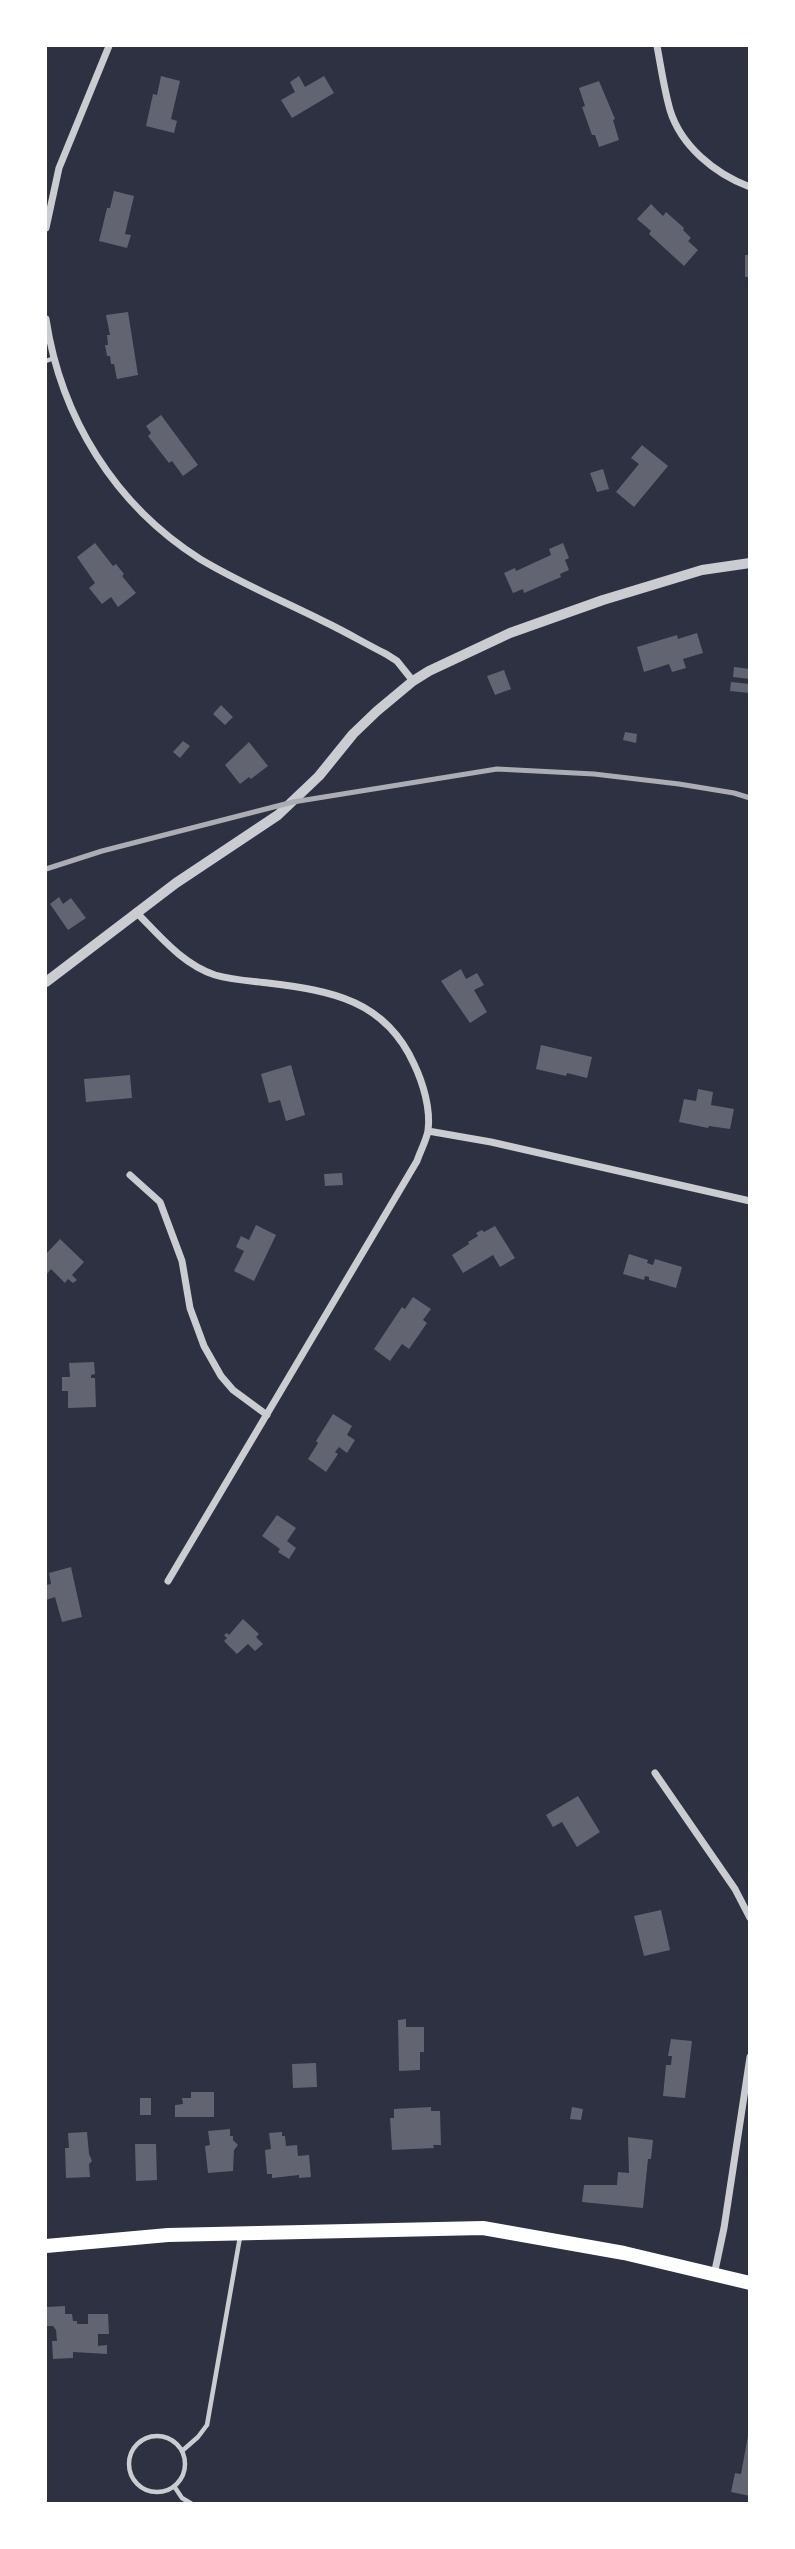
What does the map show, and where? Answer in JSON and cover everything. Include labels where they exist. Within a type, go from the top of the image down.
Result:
[{"type":"main road","points":[[46,2246],[168,2235],[483,2228],[624,2253],[750,2283]]},
{"type":"street","points":[[46,228],[59,168],[109,46]]},
{"type":"street","points":[[657,46],[670,111],[680,131],[705,161],[726,176],[750,187]]},
{"type":"street","points":[[46,319],[54,358],[72,413],[85,439],[118,487],[147,517],[201,559],[386,654],[397,661],[413,681]]},
{"type":"street","points":[[46,982],[201,865],[278,815],[319,776],[353,734],[413,681],[477,646],[591,604],[702,570],[750,563]]},
{"type":"street","points":[[136,912],[177,953],[215,975],[314,990],[368,1008],[388,1024],[406,1047],[419,1074],[427,1102],[428,1131],[416,1161],[168,1581]]},
{"type":"street","points":[[428,1131],[503,1145],[750,1201]]},
{"type":"street","points":[[130,1175],[160,1202],[181,1261],[190,1308],[204,1346],[221,1376],[233,1390],[267,1415]]},
{"type":"street","points":[[655,1773],[735,1889],[750,1918]]},
{"type":"street","points":[[714,2275],[724,2228],[750,2057]]},
{"type":"lane","points":[[46,361],[54,358]]},
{"type":"lane","points":[[182,2451],[207,2425],[241,2233]]},
{"type":"lane","points":[[153,2436],[170,2439],[182,2451],[185,2458],[184,2474],[174,2486],[157,2492],[148,2490],[134,2478],[129,2460],[137,2444],[153,2436]]},
{"type":"lane","points":[[174,2486],[181,2497],[192,2504]]},
{"type":"building","points":[[161,76],[180,81],[171,119],[177,121],[174,133],[146,126],[153,94],[157,95]]},
{"type":"building","points":[[299,76],[305,87],[324,76],[334,93],[292,118],[281,100],[295,92],[290,82]]},
{"type":"building","points":[[599,81],[615,119],[613,120],[619,140],[599,147],[582,107],[585,106],[579,88]]},
{"type":"building","points":[[114,191],[134,196],[125,234],[131,235],[127,248],[99,241]]},
{"type":"building","points":[[651,204],[663,216],[666,212],[684,228],[691,238],[688,241],[698,250],[684,266],[649,234],[651,231],[637,219]]},
{"type":"building","points":[[745,255],[750,255],[750,277],[745,277]]},
{"type":"building","points":[[128,312],[138,375],[117,379],[114,364],[111,364],[110,356],[107,356],[105,345],[108,345],[107,335],[110,335],[106,315]]},
{"type":"building","points":[[161,415],[198,465],[183,476],[148,436],[151,433],[146,426]]},
{"type":"building","points":[[642,445],[668,466],[634,507],[616,492],[639,464],[631,458]]},
{"type":"building","points":[[603,469],[609,489],[597,492],[590,473]]},
{"type":"building","points":[[95,543],[113,566],[116,564],[136,593],[118,607],[111,597],[102,604],[89,588],[95,583],[77,557]]},
{"type":"building","points":[[563,543],[569,558],[565,560],[569,570],[560,574],[561,577],[524,593],[523,589],[513,593],[504,573],[515,568],[516,571],[551,555],[549,549]]},
{"type":"building","points":[[697,633],[703,653],[683,659],[686,668],[672,672],[669,664],[644,672],[637,647],[677,635],[678,639]]},
{"type":"building","points":[[734,667],[750,669],[750,679],[733,677]]},
{"type":"building","points":[[504,670],[511,689],[495,695],[487,676]]},
{"type":"building","points":[[731,682],[750,684],[750,693],[730,691]]},
{"type":"building","points":[[221,705],[233,717],[225,725],[213,714]]},
{"type":"building","points":[[625,732],[637,734],[636,743],[623,740]]},
{"type":"building","points":[[183,741],[190,746],[180,758],[173,752]]},
{"type":"building","points":[[249,742],[268,766],[240,784],[225,765]]},
{"type":"building","points":[[59,897],[63,904],[71,898],[86,918],[68,930],[50,904]]},
{"type":"building","points":[[461,969],[466,979],[477,973],[484,985],[474,990],[487,1012],[470,1023],[441,981]]},
{"type":"building","points":[[541,1045],[592,1057],[587,1078],[536,1069]]},
{"type":"building","points":[[291,1065],[305,1115],[286,1121],[280,1100],[269,1103],[261,1074]]},
{"type":"building","points":[[130,1075],[132,1098],[86,1102],[84,1079]]},
{"type":"building","points":[[698,1089],[713,1092],[711,1105],[734,1109],[730,1129],[679,1122],[684,1099],[696,1101]]},
{"type":"building","points":[[342,1173],[343,1185],[325,1186],[324,1174]]},
{"type":"building","points":[[256,1225],[276,1235],[254,1281],[234,1271],[244,1251],[236,1247],[241,1236],[249,1240]]},
{"type":"building","points":[[495,1226],[515,1258],[500,1267],[493,1255],[463,1273],[452,1255],[478,1236],[476,1233]]},
{"type":"building","points":[[60,1239],[84,1262],[72,1275],[77,1280],[73,1283],[68,1279],[65,1283],[51,1269],[46,1275],[46,1254]]},
{"type":"building","points":[[629,1254],[648,1260],[647,1263],[653,1265],[655,1259],[682,1267],[676,1288],[649,1280],[649,1277],[645,1276],[644,1280],[623,1274]]},
{"type":"building","points":[[413,1297],[431,1309],[423,1320],[427,1323],[409,1349],[402,1344],[390,1361],[374,1349],[402,1307],[405,1309]]},
{"type":"building","points":[[94,1362],[95,1374],[91,1375],[91,1378],[95,1378],[96,1407],[68,1408],[68,1391],[62,1391],[62,1377],[70,1377],[69,1363]]},
{"type":"building","points":[[333,1414],[352,1426],[347,1435],[355,1440],[347,1453],[339,1447],[335,1452],[338,1454],[326,1472],[308,1459]]},
{"type":"building","points":[[277,1515],[296,1528],[287,1541],[296,1548],[289,1559],[262,1536]]},
{"type":"building","points":[[71,1567],[82,1617],[62,1622],[55,1597],[46,1600],[46,1585],[51,1584],[49,1573]]},
{"type":"building","points":[[243,1619],[259,1634],[256,1637],[263,1644],[255,1651],[248,1644],[237,1654],[224,1641],[227,1638],[224,1635],[229,1635]]},
{"type":"building","points":[[578,1796],[600,1832],[577,1847],[562,1822],[553,1827],[546,1815]]},
{"type":"building","points":[[661,1910],[670,1950],[644,1956],[634,1916]]},
{"type":"building","points":[[406,2019],[406,2027],[424,2027],[424,2052],[420,2052],[420,2070],[399,2071],[398,2020]]},
{"type":"building","points":[[671,2039],[692,2041],[685,2098],[663,2096],[666,2065],[671,2065],[672,2056],[668,2056]]},
{"type":"building","points":[[316,2063],[317,2087],[293,2088],[292,2064]]},
{"type":"building","points":[[191,2092],[214,2092],[214,2117],[175,2117],[175,2105],[183,2104],[182,2098],[191,2098]]},
{"type":"building","points":[[140,2098],[151,2098],[151,2115],[140,2115]]},
{"type":"building","points":[[431,2107],[431,2111],[440,2111],[441,2145],[433,2145],[434,2148],[392,2150],[390,2118],[394,2118],[394,2109]]},
{"type":"building","points":[[572,2107],[583,2109],[581,2120],[570,2119]]},
{"type":"building","points":[[230,2129],[230,2136],[233,2136],[238,2145],[234,2150],[233,2171],[208,2173],[205,2146],[210,2145],[208,2131]]},
{"type":"building","points":[[87,2132],[92,2161],[89,2164],[90,2177],[66,2178],[65,2148],[69,2148],[68,2133]]},
{"type":"building","points":[[282,2132],[286,2146],[297,2145],[298,2156],[309,2155],[311,2177],[299,2178],[299,2175],[272,2178],[272,2174],[267,2174],[265,2150],[271,2149],[269,2133]]},
{"type":"building","points":[[628,2137],[653,2140],[651,2159],[648,2159],[643,2208],[582,2202],[584,2185],[617,2185],[618,2172],[629,2173]]},
{"type":"building","points":[[135,2144],[156,2144],[157,2180],[136,2181]]},
{"type":"building","points":[[65,2306],[65,2314],[72,2314],[73,2321],[77,2321],[77,2324],[88,2324],[88,2314],[108,2314],[109,2334],[98,2334],[98,2346],[107,2345],[107,2354],[73,2352],[73,2358],[53,2359],[52,2341],[57,2341],[56,2330],[53,2326],[46,2326],[46,2307]]},
{"type":"building","points":[[748,2436],[750,2496],[731,2492],[735,2473],[741,2474]]},
{"type":"railway","points":[[46,869],[102,851],[293,802],[497,769],[594,774],[679,784],[750,798]]}]
